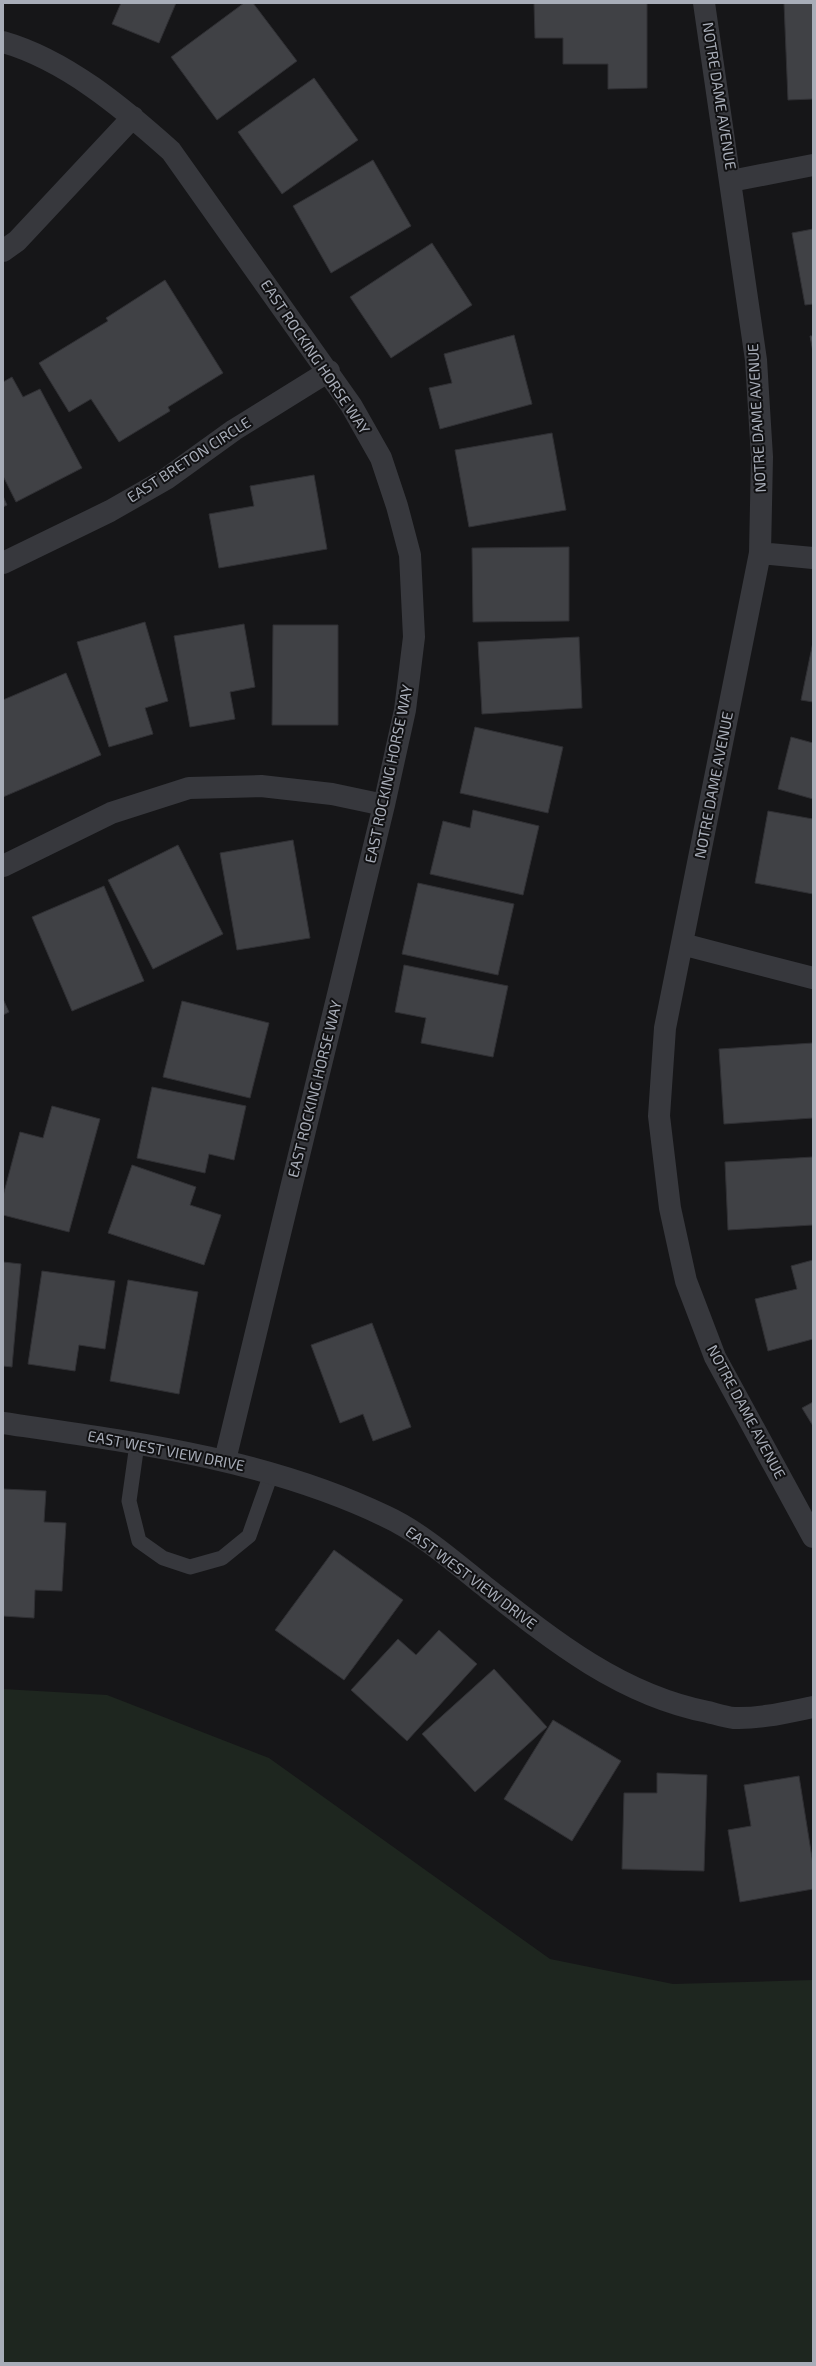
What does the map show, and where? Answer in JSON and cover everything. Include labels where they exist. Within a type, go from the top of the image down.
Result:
[{"type":"street","name":"NOTRE DAME AVENUE","points":[[704,3],[732,180],[756,360],[762,457],[760,553],[665,1028],[659,1116],[670,1208],[686,1280],[715,1357],[813,1537]]},
{"type":"street","name":"EAST ROCKING HORSE WAY","points":[[3,42],[18,46],[71,74],[134,117],[171,151],[329,371],[381,458],[410,555],[414,637],[405,710],[384,805],[225,1460]]},
{"type":"street","points":[[3,251],[17,241],[134,117]]},
{"type":"street","points":[[732,180],[813,165]]},
{"type":"street","name":"EAST BRETON CIRCLE","points":[[3,563],[110,511],[166,479],[234,430],[329,371]]},
{"type":"street","points":[[760,553],[813,558]]},
{"type":"street","points":[[3,866],[111,813],[189,788],[261,786],[332,794],[384,805]]},
{"type":"street","points":[[682,944],[813,978]]},
{"type":"street","name":"EAST WEST VIEW DRIVE","points":[[3,1423],[137,1444],[225,1460],[319,1489],[387,1516],[442,1552],[522,1616],[586,1662],[637,1691],[685,1708],[734,1718],[782,1714],[813,1707]]},
{"type":"lane","points":[[137,1444],[129,1501],[139,1541],[163,1558],[190,1567],[222,1558],[249,1536],[271,1474]]},
{"type":"shaded area","points":[[3,1689],[107,1695],[269,1758],[550,1959],[673,1984],[813,1980],[813,2363],[3,2363]]},
{"type":"building","points":[[121,3],[176,3],[159,43],[112,24]]},
{"type":"building","points":[[244,3],[253,3],[297,61],[217,120],[171,57]]},
{"type":"building","points":[[534,3],[647,3],[647,88],[608,89],[608,64],[563,64],[563,38],[535,38]]},
{"type":"building","points":[[784,3],[813,3],[813,99],[788,100]]},
{"type":"building","points":[[314,78],[358,140],[282,194],[238,132]]},
{"type":"building","points":[[373,160],[411,226],[331,273],[293,206]]},
{"type":"building","points":[[813,229],[813,304],[805,305],[792,233]]},
{"type":"building","points":[[432,243],[472,305],[391,358],[350,297]]},
{"type":"building","points":[[165,280],[223,373],[168,407],[170,411],[119,442],[91,399],[69,412],[39,363],[108,321],[106,318]]},
{"type":"building","points":[[514,335],[532,404],[440,429],[429,388],[452,383],[444,354]]},
{"type":"building","points":[[810,336],[813,336],[813,352]]},
{"type":"building","points":[[12,377],[23,397],[40,389],[82,468],[16,502],[3,476],[3,382]]},
{"type":"building","points":[[552,433],[566,510],[469,527],[455,450]]},
{"type":"building","points":[[314,475],[327,549],[219,568],[209,514],[254,506],[250,486]]},
{"type":"building","points":[[3,496],[7,505],[3,507]]},
{"type":"building","points":[[569,547],[569,621],[473,622],[472,548]]},
{"type":"building","points":[[145,622],[168,701],[145,708],[153,734],[109,747],[77,642]]},
{"type":"building","points":[[244,624],[255,687],[230,692],[235,719],[190,727],[174,636]]},
{"type":"building","points":[[273,625],[338,625],[338,725],[272,725]]},
{"type":"building","points":[[579,637],[582,708],[482,714],[478,642]]},
{"type":"building","points":[[813,642],[813,702],[801,700]]},
{"type":"building","points":[[66,673],[101,755],[3,797],[3,700]]},
{"type":"building","points":[[475,727],[563,747],[548,813],[460,793]]},
{"type":"building","points":[[791,737],[813,743],[813,799],[778,789]]},
{"type":"building","points":[[473,810],[539,826],[523,895],[430,874],[443,821],[470,828]]},
{"type":"building","points":[[768,811],[813,819],[813,894],[755,883]]},
{"type":"building","points":[[293,840],[310,938],[237,950],[220,853]]},
{"type":"building","points":[[178,845],[223,934],[153,969],[108,880]]},
{"type":"building","points":[[418,883],[514,904],[498,975],[402,954]]},
{"type":"building","points":[[104,886],[144,981],[72,1011],[32,917]]},
{"type":"building","points":[[404,965],[508,986],[493,1057],[421,1043],[426,1018],[395,1012]]},
{"type":"building","points":[[3,999],[9,1012],[3,1015]]},
{"type":"building","points":[[182,1001],[269,1023],[250,1098],[163,1077]]},
{"type":"building","points":[[813,1043],[813,1118],[724,1124],[719,1049]]},
{"type":"building","points":[[152,1087],[246,1106],[234,1160],[209,1154],[205,1173],[137,1158]]},
{"type":"building","points":[[52,1106],[100,1119],[69,1232],[3,1215],[3,1196],[20,1132],[43,1138]]},
{"type":"building","points":[[813,1157],[813,1225],[728,1230],[725,1162]]},
{"type":"building","points":[[132,1165],[196,1187],[190,1205],[221,1215],[204,1265],[108,1233]]},
{"type":"building","points":[[813,1260],[813,1339],[768,1351],[755,1299],[797,1289],[791,1266]]},
{"type":"building","points":[[3,1262],[21,1264],[12,1367],[3,1366]]},
{"type":"building","points":[[42,1271],[115,1281],[105,1349],[79,1345],[75,1371],[28,1364]]},
{"type":"building","points":[[128,1280],[198,1292],[179,1394],[110,1381]]},
{"type":"building","points":[[372,1323],[411,1427],[373,1441],[363,1414],[340,1423],[311,1345]]},
{"type":"building","points":[[813,1402],[813,1426],[802,1408]]},
{"type":"building","points":[[3,1489],[46,1491],[44,1522],[66,1523],[62,1591],[35,1590],[34,1618],[3,1616]]},
{"type":"building","points":[[334,1550],[403,1600],[344,1680],[275,1630]]},
{"type":"building","points":[[439,1630],[477,1664],[407,1741],[351,1690],[398,1639],[416,1655]]},
{"type":"building","points":[[494,1669],[547,1727],[475,1792],[422,1734]]},
{"type":"building","points":[[553,1720],[621,1761],[572,1841],[504,1799]]},
{"type":"building","points":[[657,1773],[707,1775],[704,1871],[622,1869],[624,1793],[657,1793]]},
{"type":"building","points":[[799,1776],[813,1864],[813,1889],[740,1902],[728,1830],[751,1826],[744,1785]]}]
